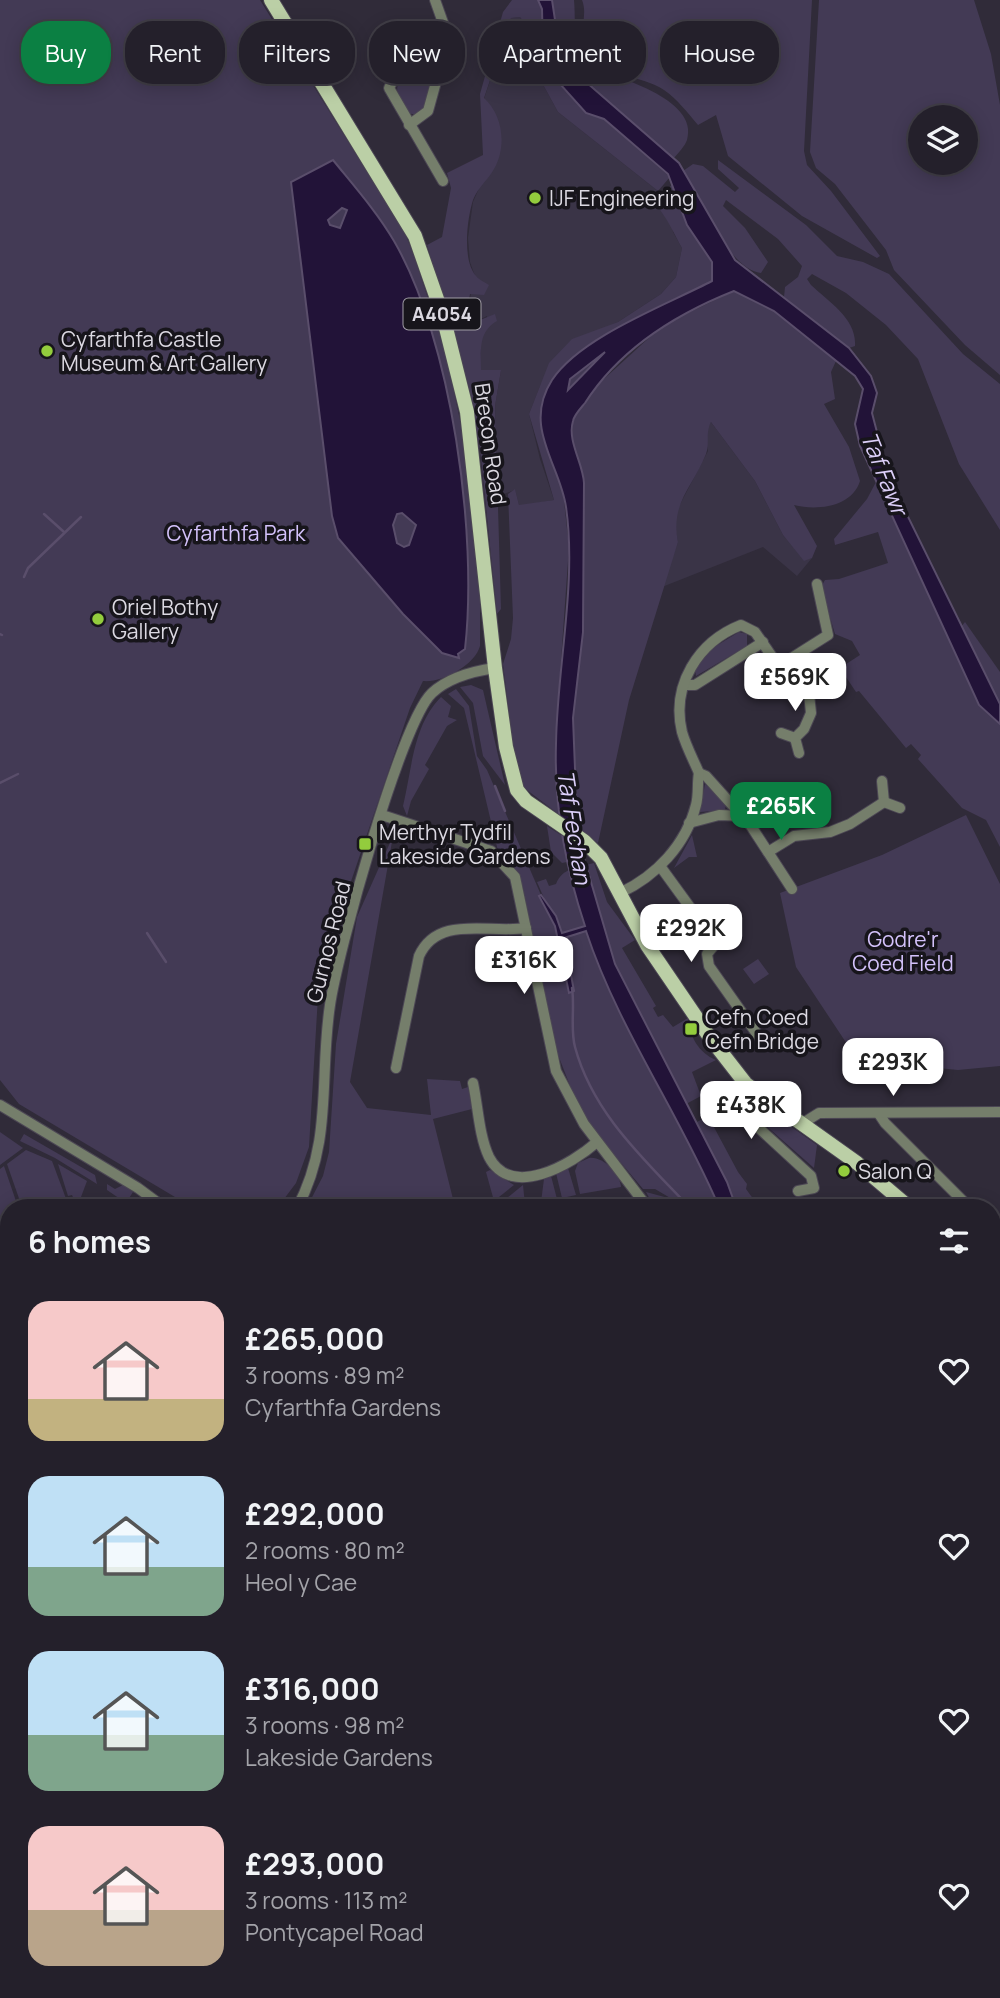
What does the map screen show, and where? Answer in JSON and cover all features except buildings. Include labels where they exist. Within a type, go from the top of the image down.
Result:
[{"type":"main road","name":"Brecon Road","points":[[271,0],[409,225],[427,265],[451,342],[467,412],[495,668],[506,747],[515,787],[526,801],[584,841],[601,858],[620,893]]},
{"type":"main road","name":"A4054","points":[[620,893],[647,945],[711,1039],[754,1091],[803,1123],[900,1199]]},
{"type":"street","points":[[435,0],[442,21]]},
{"type":"street","points":[[391,84],[391,96],[443,180]]},
{"type":"street","points":[[410,125],[428,111],[435,84]]},
{"type":"street","points":[[779,666],[828,635],[817,583]]},
{"type":"street","points":[[620,893],[660,866],[672,853],[696,804],[699,773],[681,721],[684,685],[701,652],[735,628],[748,627],[763,642],[779,666],[804,689],[812,704],[808,722],[794,738]]},
{"type":"street","points":[[684,685],[695,685],[763,642]]},
{"type":"street","name":"Gurnos Road","points":[[300,1199],[317,1162],[322,1140],[330,1006],[339,965],[382,815],[415,716],[432,693],[466,674],[495,668]]},
{"type":"street","points":[[781,733],[794,738]]},
{"type":"street","points":[[794,738],[799,753]]},
{"type":"street","points":[[699,773],[706,776],[742,816],[792,889]]},
{"type":"street","points":[[882,781],[884,802]]},
{"type":"street","points":[[768,852],[794,836],[830,832],[850,824],[884,802]]},
{"type":"street","points":[[884,802],[900,808]]},
{"type":"street","points":[[382,815],[491,851],[514,877],[556,1071],[584,1124],[641,1199]]},
{"type":"street","points":[[689,822],[719,815],[742,816]]},
{"type":"street","points":[[660,866],[716,943],[707,954],[709,967],[762,1041]]},
{"type":"street","points":[[396,1068],[419,956],[426,943],[450,930],[526,928]]},
{"type":"street","points":[[473,1083],[487,1152],[497,1167],[505,1173],[521,1178],[539,1174],[587,1150],[597,1142]]},
{"type":"street","points":[[754,1091],[745,1106],[749,1119],[807,1170],[814,1188],[798,1191]]},
{"type":"street","points":[[0,1105],[152,1199]]},
{"type":"street","points":[[803,1123],[819,1113],[1000,1112]]},
{"type":"street","points":[[880,1114],[885,1123],[961,1199]]},
{"type":"shaded area","points":[[520,17],[523,21],[510,21],[511,18]]},
{"type":"shaded area","points":[[489,84],[543,84],[558,112],[663,195],[656,205],[672,224],[673,232],[682,248],[676,277],[661,294],[618,322],[580,339],[541,384],[529,414],[554,500],[526,505],[519,505],[515,490],[498,496],[495,406],[501,370],[481,370],[481,338],[487,327],[487,316],[475,322],[467,311],[475,276],[470,262],[468,238],[473,202],[481,184],[492,172],[484,99]]},
{"type":"shaded area","points":[[711,422],[755,481],[783,535],[804,560],[812,558],[797,576],[763,547],[662,587],[678,542],[674,524],[676,512],[708,451],[705,433]]},
{"type":"green space","name":"Cyfarthfa Park","points":[[0,0],[260,0],[273,21],[239,21],[239,84],[312,84],[405,233],[414,256],[446,353],[463,435],[480,584],[480,646],[472,660],[457,671],[439,679],[423,681],[410,708],[345,899],[318,996],[309,1147],[296,1183],[284,1199],[178,1199],[19,1104],[0,1080]]},
{"type":"green space","points":[[512,0],[538,0],[542,9],[542,21],[523,21],[520,17],[500,21],[503,12]]},
{"type":"green space","points":[[552,0],[574,0],[575,21],[555,21]]},
{"type":"green space","points":[[582,0],[812,0],[804,151],[807,165],[831,191],[880,256],[877,258],[802,216],[728,156],[716,115],[698,125],[664,90],[646,81],[646,21],[583,21]]},
{"type":"green space","points":[[819,0],[974,0],[991,54],[1000,105],[1000,375],[965,345],[894,270],[886,250],[835,184],[816,168],[810,152]]},
{"type":"green space","points":[[398,84],[432,84],[427,104],[418,114],[404,109],[397,87]]},
{"type":"green space","points":[[483,84],[489,84],[484,98],[499,122],[502,141],[494,169],[473,200],[467,239],[472,269],[477,277],[489,285],[484,295],[470,294],[467,311],[475,322],[495,314],[497,321],[486,330],[484,336],[481,370],[501,370],[495,406],[501,609],[497,614],[480,449],[468,384],[427,245],[442,237],[451,188],[447,173],[483,155],[480,94]]},
{"type":"green space","points":[[543,84],[560,84],[586,113],[603,119],[670,177],[658,191],[558,112]]},
{"type":"green space","points":[[588,84],[635,84],[652,91],[681,112],[688,125],[687,140],[674,158]]},
{"type":"green space","points":[[718,160],[806,225],[837,256],[863,262],[889,274],[963,354],[1000,384],[1000,530],[959,464],[918,359],[886,325],[846,293],[812,274],[807,279],[811,285],[852,327],[855,346],[849,348],[784,297],[785,287],[798,277],[802,266],[778,239],[726,200],[723,206],[745,228],[768,262],[761,273],[749,269],[726,246],[683,171],[693,164],[703,166],[735,192],[739,188],[718,169]]},
{"type":"green space","points":[[673,183],[687,225],[712,262],[712,281],[651,310],[551,381],[569,547],[555,745],[561,816],[523,787],[513,745],[503,664],[511,639],[513,618],[508,494],[515,489],[519,505],[554,500],[529,414],[549,363],[572,339],[618,322],[661,294],[676,277],[682,248],[656,205]]},
{"type":"green space","points":[[734,291],[774,311],[836,361],[831,372],[835,399],[824,404],[849,447],[860,481],[850,497],[842,502],[823,507],[794,505],[817,546],[812,558],[804,561],[783,535],[755,481],[711,422],[706,454],[684,496],[677,516],[678,542],[629,700],[598,843],[578,828],[573,718],[583,632],[584,483],[572,441],[573,420],[593,389],[663,325]]},
{"type":"green space","points":[[607,351],[568,391],[570,379]]},
{"type":"green space","points":[[876,482],[979,705],[1000,724],[1000,847],[986,820],[962,808],[918,759],[921,755],[911,744],[906,748],[859,691],[856,692],[840,668],[860,655],[852,641],[835,634],[821,587],[825,580],[839,579],[888,563],[878,532],[835,545],[834,539],[867,499]]},
{"type":"green space","points":[[965,622],[1000,672],[1000,704],[961,627]]},
{"type":"green space","points":[[739,632],[747,634],[747,646],[696,676],[695,670],[711,649]]},
{"type":"green space","points":[[471,685],[483,690],[505,785],[483,756],[473,703],[460,687]]},
{"type":"green space","points":[[456,689],[469,706],[477,756],[487,770],[541,895],[539,896],[550,912],[537,882],[546,879],[549,886],[556,884],[566,871],[594,863],[607,902],[635,940],[622,948],[656,1006],[653,1008],[658,1017],[663,1015],[673,1027],[688,1018],[696,1043],[716,1060],[692,1072],[701,1096],[686,1104],[695,1123],[708,1116],[753,1199],[672,1199],[655,1189],[643,1189],[596,1133],[576,1101],[555,1047],[523,887],[509,859],[498,851],[464,708],[448,694]]},
{"type":"green space","points":[[441,697],[451,706],[448,717],[457,720],[447,726],[425,765],[429,769],[411,801],[407,816],[403,806],[419,734],[432,708]]},
{"type":"green space","points":[[705,784],[726,804],[725,810],[700,812]]},
{"type":"green space","name":"Godre'r Coed Field","points":[[966,815],[1000,884],[1000,1066],[958,1070],[848,1059],[847,1044],[796,967],[780,893],[882,855]]},
{"type":"green space","points":[[547,826],[564,837],[567,862],[562,863],[551,852]]},
{"type":"green space","points":[[692,835],[697,857],[689,857],[674,868]]},
{"type":"green space","points":[[393,836],[350,1082],[367,1108],[431,1115],[427,1079],[460,1081],[462,1089],[468,1087],[472,1109],[433,1119],[453,1199],[311,1199],[323,1176],[329,1152],[336,1044],[357,917]]},
{"type":"green space","points":[[758,959],[769,974],[754,984],[743,969]]},
{"type":"green space","points":[[759,1104],[817,1145],[814,1168],[755,1116],[752,1109]]},
{"type":"green space","points":[[0,1132],[23,1148],[0,1165]]},
{"type":"green space","points":[[24,1134],[95,1175],[97,1184],[55,1158],[20,1141]]},
{"type":"green space","points":[[26,1150],[52,1161],[66,1199],[19,1199],[7,1164]]},
{"type":"green space","points":[[589,1158],[600,1160],[610,1167],[618,1177],[621,1187],[580,1194],[575,1171],[578,1163]]},
{"type":"green space","points":[[58,1164],[87,1181],[82,1199],[68,1196]]},
{"type":"green space","points":[[4,1166],[15,1199],[0,1199],[0,1169]]},
{"type":"green space","points":[[568,1168],[576,1195],[562,1198],[556,1173]]},
{"type":"green space","points":[[490,1170],[514,1185],[493,1199],[486,1172]]},
{"type":"green space","points":[[551,1176],[557,1199],[541,1199],[544,1179]]},
{"type":"green space","points":[[107,1184],[115,1189],[123,1185],[133,1192],[129,1199],[120,1199],[107,1190]]},
{"type":"green space","points":[[523,1185],[524,1199],[506,1199]]},
{"type":"green space","points":[[646,1192],[672,1199],[650,1199]]},
{"type":"water","points":[[538,0],[552,0],[555,21],[542,21],[542,9]]},
{"type":"water","points":[[560,84],[588,84],[679,163],[735,260],[849,348],[871,376],[877,393],[872,413],[889,478],[1000,704],[1000,724],[979,705],[860,446],[855,424],[863,389],[855,376],[774,311],[734,291],[712,300],[670,323],[632,350],[614,366],[576,414],[572,436],[584,483],[583,632],[573,718],[577,819],[584,858],[615,964],[727,1182],[733,1199],[715,1199],[615,1002],[586,931],[564,938],[574,991],[569,993],[555,926],[539,896],[541,895],[556,916],[562,933],[585,926],[567,859],[557,790],[557,715],[568,595],[569,536],[562,491],[542,430],[544,397],[552,380],[565,364],[582,350],[625,323],[712,281],[712,262],[687,225],[668,174],[604,119],[586,113]],"holes":[[[605,352],[568,390],[570,379]]]},
{"type":"water","points":[[333,160],[373,209],[394,241],[414,283],[431,331],[445,384],[464,496],[468,603],[465,649],[458,654],[459,658],[442,653],[403,614],[338,538],[332,516],[291,182]],"holes":[[[342,208],[347,210],[340,228],[330,225],[328,220]],[[402,513],[416,525],[409,545],[404,547],[397,543],[393,525],[397,514]]]},
{"type":"waterway","points":[[44,514],[64,532]]},
{"type":"waterway","points":[[24,577],[28,568],[81,517]]},
{"type":"waterway","points":[[0,783],[18,774]]},
{"type":"waterway","points":[[495,786],[505,811]]},
{"type":"waterway","points":[[147,933],[166,962]]},
{"type":"waterway","points":[[572,988],[575,1047],[594,1094],[622,1135],[682,1199]]},
{"type":"place","name":"IJF Engineering","points":[[535,198]]},
{"type":"place","name":"Cyfarthfa Castle Museum & Art Gallery","points":[[47,351]]},
{"type":"place","name":"Oriel Bothy Gallery","points":[[98,619]]},
{"type":"place","name":"Merthyr Tydfil Lakeside Gardens","points":[[365,844]]},
{"type":"place","name":"Cefn Coed Cefn Bridge","points":[[691,1029]]},
{"type":"place","name":"Salon Q","points":[[844,1171]]},
{"type":"water label","name":"Taf Fawr","points":[[885,473]]},
{"type":"water label","name":"Taf Fechan","points":[[575,827]]}]
